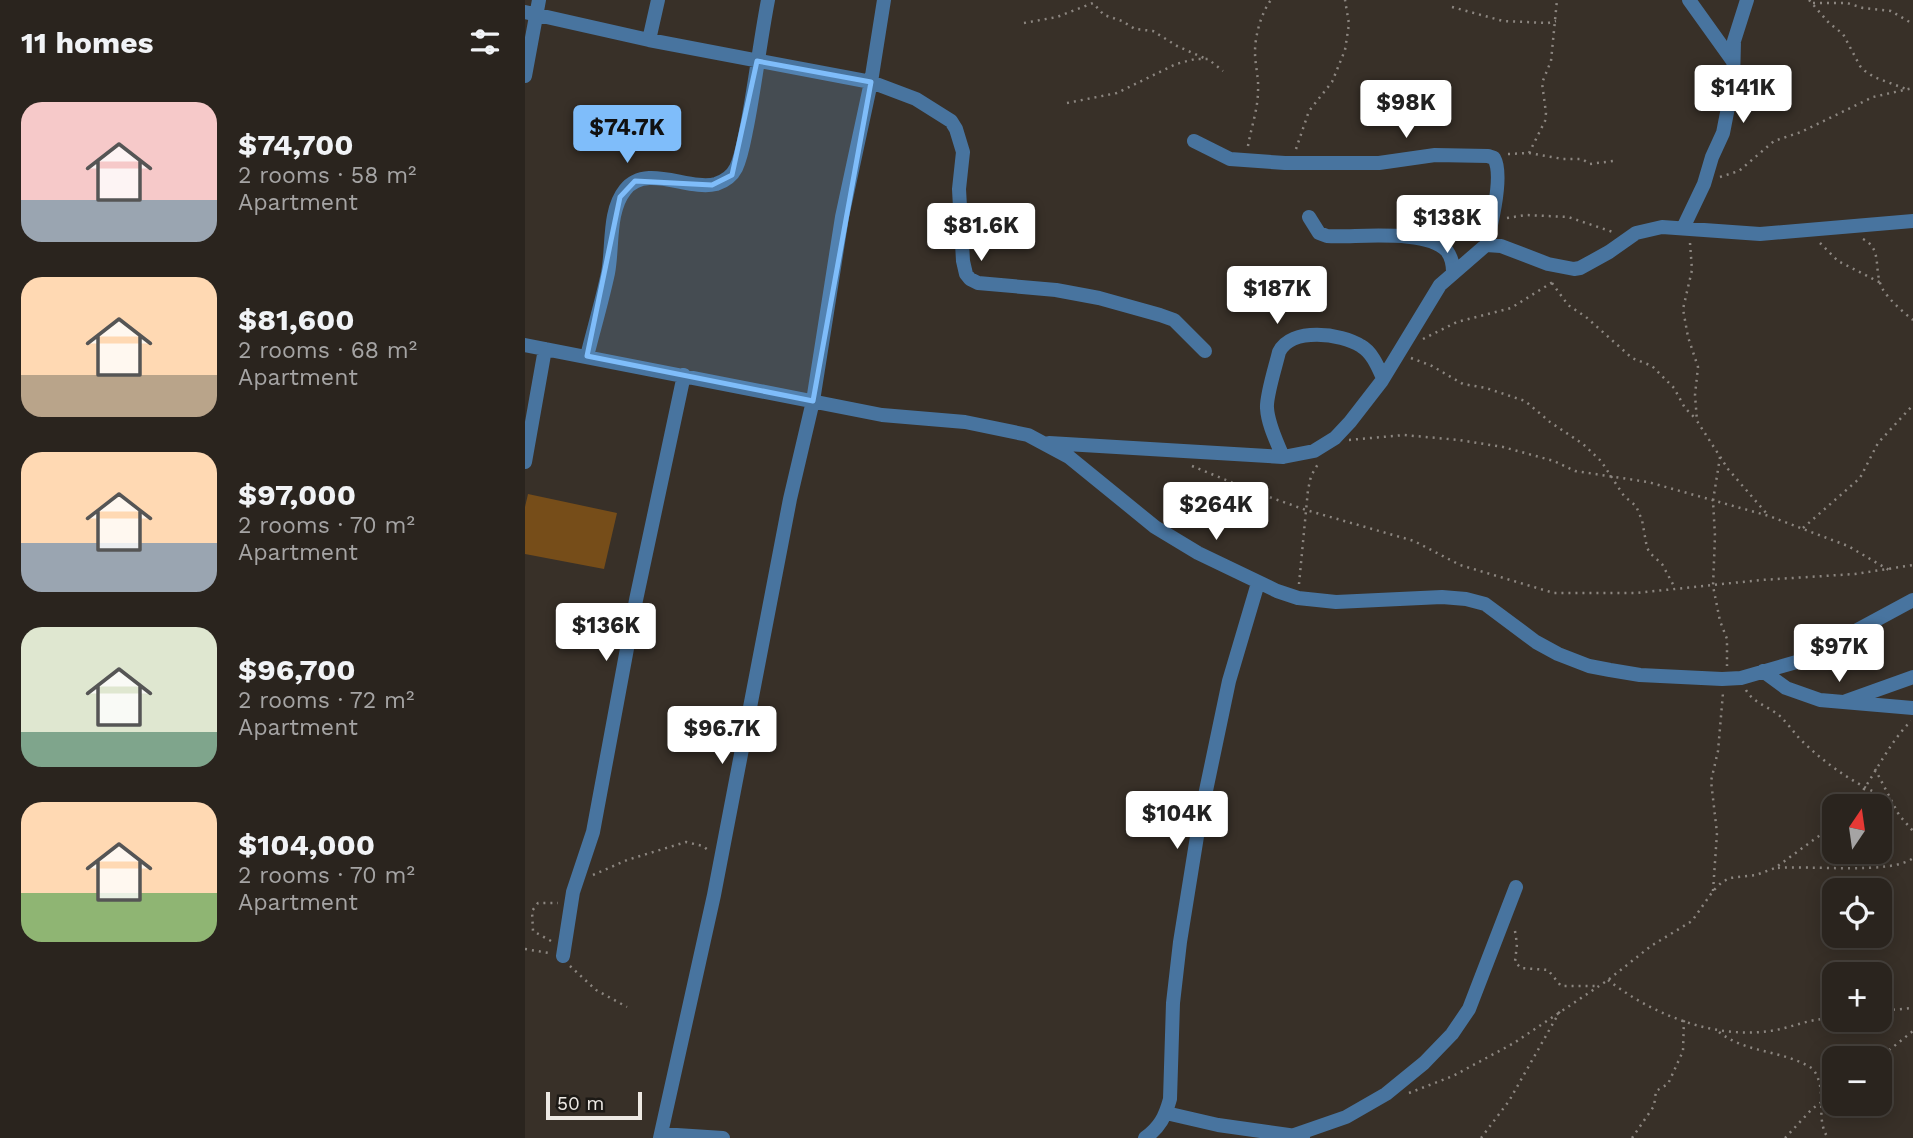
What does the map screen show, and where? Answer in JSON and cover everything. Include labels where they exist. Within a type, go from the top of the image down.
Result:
[{"type":"street","points":[[649,40],[658,0]]},
{"type":"street","points":[[587,356],[609,270],[620,197],[635,181],[647,178],[712,185],[732,175],[737,166],[768,0]]},
{"type":"street","points":[[723,1138],[660,1136],[719,868],[790,499],[813,401],[842,217],[871,82],[884,0]]},
{"type":"street","points":[[1689,0],[1732,60]]},
{"type":"street","points":[[1685,228],[1723,133],[1733,82],[1734,41],[1747,0]]},
{"type":"street","points":[[525,76],[534,9],[649,40],[871,82],[916,99],[951,121],[963,152],[958,189],[963,261],[970,279],[987,285],[1067,292],[1160,315],[1174,320],[1205,351]]},
{"type":"street","points":[[1046,443],[1283,457],[1314,451],[1335,438],[1350,422],[1400,353],[1440,285],[1486,244],[1491,225],[1497,167],[1494,158],[1435,155],[1379,163],[1293,163],[1221,156],[1194,141]]},
{"type":"street","points":[[1309,217],[1319,233],[1327,236],[1396,235],[1435,243],[1447,252],[1452,261],[1453,272]]},
{"type":"street","points":[[1486,244],[1501,246],[1548,264],[1574,270],[1609,252],[1636,233],[1662,227],[1760,234],[1913,221]]},
{"type":"street","points":[[1283,457],[1274,435],[1267,401],[1279,352],[1290,338],[1301,335],[1341,338],[1354,342],[1364,347],[1383,378]]},
{"type":"street","points":[[525,345],[882,415],[965,422],[1007,429],[1046,443],[1069,457],[1155,527],[1198,553],[1258,583],[1298,598],[1336,602],[1442,597],[1466,599],[1485,604],[1536,642],[1557,654],[1589,666],[1640,675],[1734,678],[1800,661],[1913,600]]},
{"type":"street","points":[[525,462],[545,349]]},
{"type":"street","points":[[563,956],[568,914],[593,832],[636,600],[684,375]]},
{"type":"street","points":[[1145,1138],[1159,1127],[1170,1100],[1173,1003],[1199,824],[1229,681],[1258,583]]},
{"type":"street","points":[[1763,671],[1786,688],[1820,700],[1913,708]]},
{"type":"street","points":[[1842,702],[1913,677]]},
{"type":"street","points":[[1166,1113],[1218,1125],[1299,1136],[1346,1117],[1386,1094],[1424,1063],[1452,1034],[1469,1009],[1516,887]]},
{"type":"path","points":[[1246,160],[1258,92],[1255,54],[1257,39],[1264,10],[1271,0]]},
{"type":"path","points":[[1293,163],[1309,111],[1332,82],[1345,50],[1349,24],[1345,0]]},
{"type":"path","points":[[1529,153],[1545,121],[1542,83],[1551,61],[1557,0]]},
{"type":"path","points":[[1811,2],[1847,3],[1891,11],[1913,24]]},
{"type":"path","points":[[1811,2],[1829,23],[1843,34],[1865,71],[1907,89]]},
{"type":"path","points":[[1024,23],[1057,17],[1093,3],[1104,15],[1135,29],[1153,31],[1177,46],[1208,59],[1223,71]]},
{"type":"path","points":[[1452,7],[1503,21],[1556,21]]},
{"type":"path","points":[[1067,103],[1117,93],[1176,64],[1204,58]]},
{"type":"path","points":[[1704,184],[1739,171],[1774,141],[1801,132],[1873,97],[1913,88]]},
{"type":"path","points":[[1491,157],[1529,153],[1563,159],[1582,159],[1590,164],[1613,162]]},
{"type":"path","points":[[1491,225],[1513,216],[1553,215],[1592,223],[1616,233],[1636,233]]},
{"type":"path","points":[[1858,226],[1862,238],[1871,242],[1877,251],[1876,264],[1887,294],[1913,320]]},
{"type":"path","points":[[1685,228],[1692,270],[1683,309],[1688,337],[1698,366],[1695,394],[1697,421]]},
{"type":"path","points":[[1810,230],[1823,248],[1838,261],[1881,283]]},
{"type":"path","points":[[1422,339],[1457,322],[1511,308],[1559,279]]},
{"type":"path","points":[[1551,282],[1569,305],[1632,358],[1652,366],[1674,388],[1720,457],[1769,516]]},
{"type":"path","points":[[1400,353],[1432,366],[1463,384],[1486,388],[1525,401],[1591,452],[1640,513],[1647,548],[1662,564],[1676,589]]},
{"type":"path","points":[[1803,528],[1860,478],[1878,443],[1913,405]]},
{"type":"path","points":[[1335,438],[1356,441],[1403,435],[1503,447],[1543,457],[1575,471],[1649,482],[1769,516],[1847,546],[1889,570]]},
{"type":"path","points":[[1720,457],[1713,501],[1713,586],[1734,678],[1751,697],[1779,715],[1840,773],[1879,794]]},
{"type":"path","points":[[1298,598],[1311,476],[1318,464]]},
{"type":"path","points":[[1192,466],[1306,510],[1414,541],[1460,565],[1554,593],[1636,593],[1889,570],[1913,565]]},
{"type":"path","points":[[1713,891],[1717,833],[1711,781],[1718,751],[1722,697],[1734,678]]},
{"type":"path","points":[[1861,794],[1891,745],[1913,719]]},
{"type":"path","points":[[1875,769],[1888,794]]},
{"type":"path","points":[[1892,801],[1904,824],[1913,831]]},
{"type":"path","points":[[1775,868],[1822,834]]},
{"type":"path","points":[[576,882],[627,860],[686,842],[703,846],[719,868]]},
{"type":"path","points":[[1409,1094],[1483,1061],[1608,980],[1651,946],[1692,921],[1713,891],[1730,878],[1756,875],[1775,868],[1877,867],[1907,862],[1913,858]]},
{"type":"path","points":[[1511,902],[1517,965],[1525,969],[1548,970],[1561,985],[1599,986]]},
{"type":"path","points":[[525,949],[563,956]]},
{"type":"path","points":[[1608,980],[1645,1004],[1719,1031],[1752,1033],[1822,1020]]},
{"type":"path","points":[[1892,1010],[1913,1008]]},
{"type":"path","points":[[1481,1138],[1509,1101],[1560,1010]]},
{"type":"path","points":[[1632,1138],[1654,1106],[1656,1091],[1668,1084],[1683,1051],[1684,1020]]},
{"type":"path","points":[[1719,1031],[1728,1038],[1756,1050],[1786,1057],[1811,1067],[1819,1079],[1821,1126],[1828,1138]]},
{"type":"path","points":[[1892,1048],[1913,1031]]},
{"type":"path","points":[[1785,1138],[1822,1102]]},
{"type":"highlighted area","points":[[757,61],[871,82],[813,401],[587,356],[620,197],[635,181],[712,185],[732,175]]},
{"type":"shaded area","points":[[528,494],[617,513],[604,569],[525,554],[525,507]]}]
